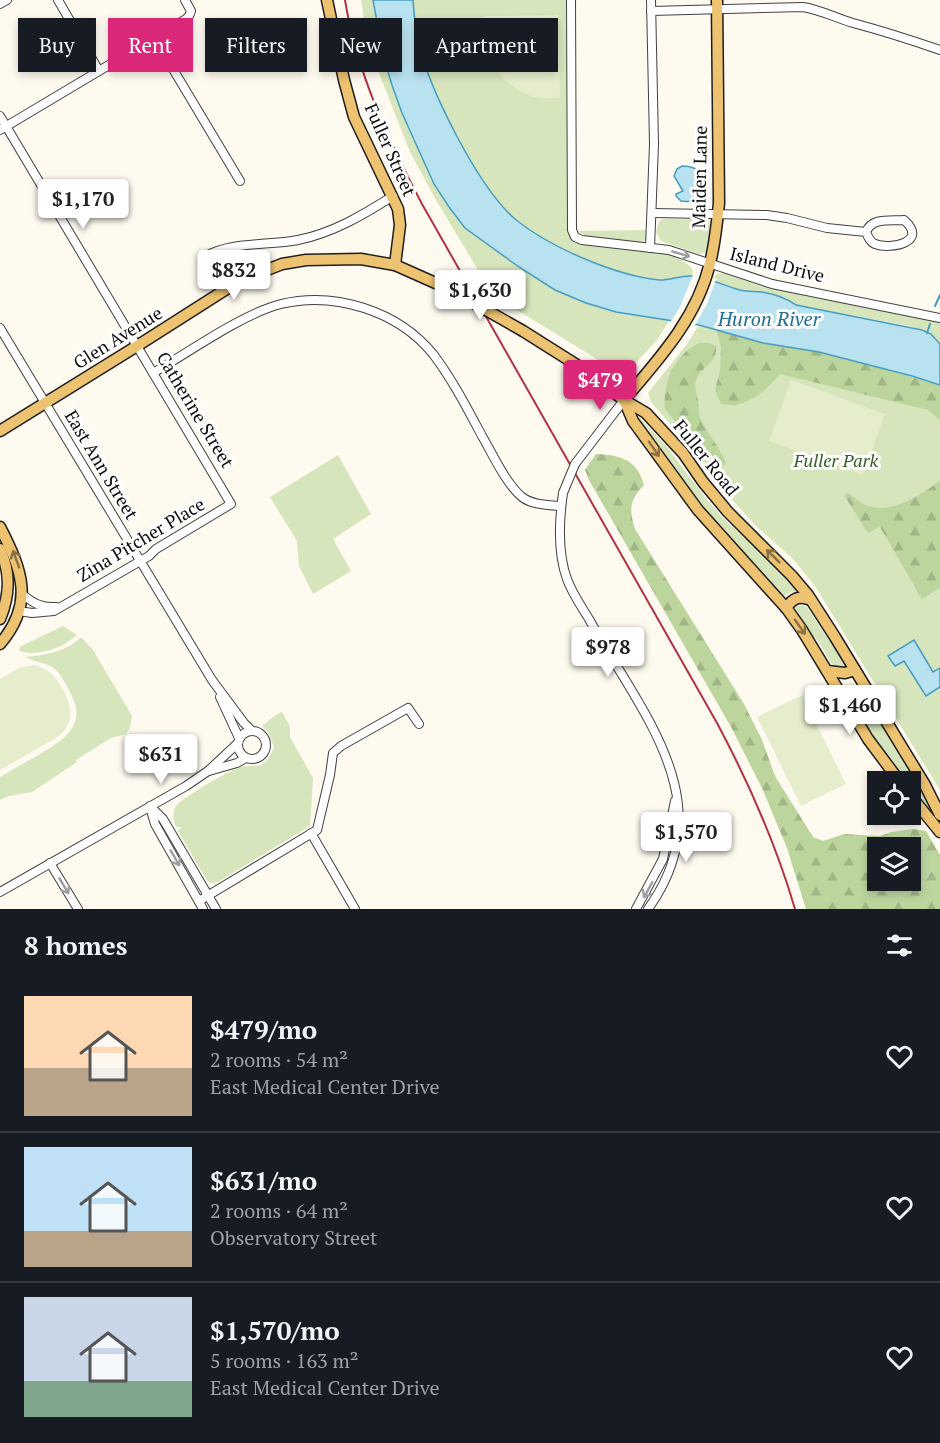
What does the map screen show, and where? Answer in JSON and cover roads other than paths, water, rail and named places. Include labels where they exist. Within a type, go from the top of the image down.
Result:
[{"type":"main road","name":"Fuller Street","points":[[327,0],[354,117],[398,210],[400,225],[395,265]]},
{"type":"main road","name":"Maiden Lane","points":[[624,400],[658,361],[689,316],[710,264],[718,214],[717,5]]},
{"type":"main road","name":"Glen Avenue","points":[[0,431],[239,281],[282,264],[306,260],[361,259],[395,265]]},
{"type":"main road","points":[[395,265],[449,289],[523,331],[580,367],[624,400]]},
{"type":"main road","name":"Fuller Road","points":[[624,400],[646,413],[683,453],[728,512],[792,576],[811,600],[925,785],[940,815]]},
{"type":"main road","name":"Fuller Road","points":[[624,400],[633,421],[693,504],[786,608],[868,739],[892,771]]},
{"type":"main road","points":[[0,527],[18,562],[22,594],[14,624],[0,644]]},
{"type":"main road","points":[[0,549],[8,569],[9,591],[13,606],[19,611]]},
{"type":"main road","points":[[0,619],[9,591]]},
{"type":"main road","points":[[786,608],[792,600],[798,597],[811,600]]},
{"type":"main road","points":[[827,671],[845,673],[855,670]]},
{"type":"main road","points":[[921,809],[940,832]]},
{"type":"street","points":[[0,4],[7,0]]},
{"type":"street","points":[[58,0],[99,71]]},
{"type":"street","points":[[185,0],[191,14],[187,18]]},
{"type":"street","name":"Island Drive","points":[[571,0],[573,235],[582,240],[669,250],[772,284],[940,318]]},
{"type":"street","points":[[650,248],[654,144],[651,0]]},
{"type":"street","points":[[651,11],[717,5],[803,4],[850,22],[890,32],[940,50]]},
{"type":"street","points":[[3,128],[108,66]]},
{"type":"street","points":[[174,72],[240,181]]},
{"type":"street","name":"Catherine Street","points":[[0,116],[3,128],[138,346],[231,504]]},
{"type":"street","points":[[204,257],[218,249],[297,240],[331,231],[393,196]]},
{"type":"street","points":[[653,213],[767,215],[827,228],[866,232]]},
{"type":"street","points":[[904,220],[912,232],[911,239],[904,244],[876,245],[866,232],[874,221],[904,220]]},
{"type":"street","points":[[153,373],[248,317],[281,304],[318,300],[370,310],[390,319],[412,334],[431,353],[451,382],[504,472],[522,497],[536,503],[561,506]]},
{"type":"street","name":"East Ann Street","points":[[0,328],[212,680],[252,731]]},
{"type":"street","points":[[624,400],[575,464],[563,493],[561,552],[567,580],[658,737],[671,768],[679,818],[673,864],[648,909]]},
{"type":"street","name":"Zina Pitcher Place","points":[[19,611],[32,614],[54,611],[231,504]]},
{"type":"street","name":"Zina Pitcher Place","points":[[22,594],[42,607],[58,607],[68,603]]},
{"type":"street","name":"East Ann Street","points":[[212,680],[239,741]]},
{"type":"street","points":[[150,806],[155,824],[201,905],[208,895],[317,830],[333,753],[340,746],[408,708],[419,724]]},
{"type":"street","points":[[208,771],[247,732],[252,731],[263,737],[266,749],[258,758],[250,760],[239,752],[239,741]]},
{"type":"street","points":[[0,892],[208,771],[246,758]]},
{"type":"street","points":[[636,909],[663,859],[676,795]]},
{"type":"street","points":[[150,806],[163,819],[216,909]]},
{"type":"street","points":[[311,833],[355,909]]},
{"type":"street","points":[[50,863],[78,909]]},
{"type":"water","name":"Huron River","points":[[373,0],[413,0],[414,72],[428,72],[444,110],[471,161],[501,204],[515,219],[529,229],[564,250],[624,273],[660,280],[684,276],[698,277],[740,290],[776,295],[796,305],[922,330],[931,334],[940,344],[940,385],[819,352],[763,343],[699,325],[616,312],[555,290],[519,267],[465,228],[434,184],[402,113],[388,72],[402,72],[402,18],[376,18]]},
{"type":"water","points":[[682,166],[693,168],[704,178],[703,192],[698,198],[690,201],[681,201],[676,196],[683,191],[674,176],[677,169]]},
{"type":"water","points":[[914,640],[933,672],[940,668],[940,687],[926,696],[904,661],[895,666],[888,656]]},
{"type":"waterway","points":[[935,306],[940,295]]},
{"type":"waterway","points":[[927,333],[930,324]]},
{"type":"railway","points":[[345,0],[357,54],[375,105],[409,180],[717,723],[761,814],[795,909]]},
{"type":"park label","name":"Fuller Park","points":[[836,461]]}]
